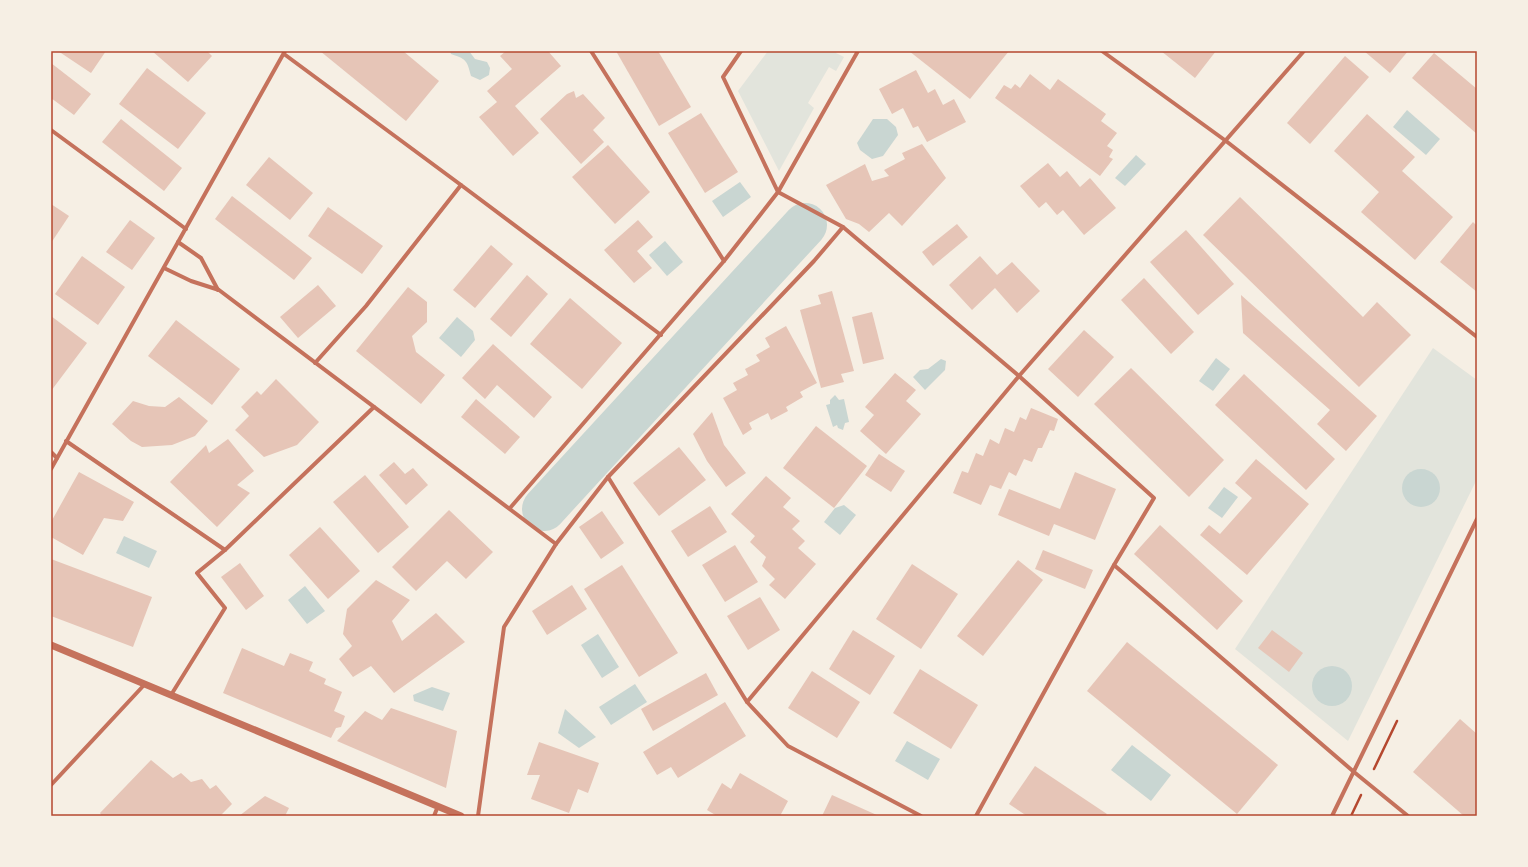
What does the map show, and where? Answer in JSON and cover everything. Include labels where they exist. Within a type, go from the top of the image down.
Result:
[{"type":"street","points":[[591,51],[724,260]]},
{"type":"street","points":[[741,51],[723,77],[778,192],[843,227],[1019,376],[1154,498],[1114,565],[976,816]]},
{"type":"street","points":[[510,508],[661,335],[724,260],[778,192],[858,51]]},
{"type":"street","points":[[1102,51],[1226,141],[1477,337]]},
{"type":"street","points":[[747,702],[1019,376],[1304,51]]},
{"type":"street","points":[[51,469],[285,52],[661,335]]},
{"type":"street","points":[[51,130],[186,229]]},
{"type":"street","points":[[315,363],[366,306],[461,184]]},
{"type":"street","points":[[478,816],[504,627],[556,544],[608,477],[814,261],[843,227]]},
{"type":"street","points":[[178,242],[201,258],[219,290]]},
{"type":"street","points":[[164,268],[190,281],[219,290],[556,544]]},
{"type":"street","points":[[171,695],[225,608],[197,573],[225,550],[374,407]]},
{"type":"street","points":[[66,441],[225,550]]},
{"type":"street","points":[[51,452],[57,458]]},
{"type":"street","points":[[608,477],[747,702],[788,746],[921,816]]},
{"type":"street","points":[[1332,816],[1476,526],[1477,519]]},
{"type":"street","points":[[1114,565],[1354,772],[1408,816]]},
{"type":"street","points":[[51,645],[461,816]]},
{"type":"street","points":[[51,785],[145,684]]},
{"type":"street","points":[[434,816],[438,806]]},
{"type":"shaded area","points":[[450,51],[469,51],[475,59],[487,62],[490,68],[489,75],[480,80],[471,76],[467,63],[460,57],[451,54]]},
{"type":"shaded area","points":[[768,51],[837,51],[836,53],[844,57],[836,71],[829,67],[808,103],[814,108],[779,171],[738,91]]},
{"type":"shaded area","points":[[1407,110],[1440,139],[1426,155],[1393,127]]},
{"type":"shaded area","points":[[873,119],[887,119],[896,127],[898,135],[883,156],[872,159],[860,150],[857,143]]},
{"type":"shaded area","points":[[1136,155],[1146,164],[1125,186],[1115,178]]},
{"type":"shaded area","points":[[740,182],[751,197],[723,217],[712,201]]},
{"type":"shaded area","points":[[665,241],[683,262],[667,276],[649,255]]},
{"type":"shaded area","points":[[457,317],[473,331],[475,340],[461,357],[439,338]]},
{"type":"shaded area","points":[[1433,348],[1477,380],[1477,479],[1348,741],[1235,649]]},
{"type":"shaded area","points":[[1216,358],[1230,369],[1213,391],[1199,381]]},
{"type":"shaded area","points":[[941,359],[946,361],[945,370],[925,390],[913,377],[920,370],[928,369]]},
{"type":"shaded area","points":[[835,395],[839,400],[844,399],[849,422],[845,423],[843,430],[838,428],[837,425],[833,427],[826,405],[830,404],[830,400]]},
{"type":"shaded area","points":[[1421,469],[1431,472],[1437,478],[1440,488],[1437,498],[1431,504],[1421,507],[1411,504],[1405,498],[1402,488],[1405,478],[1411,472]]},
{"type":"shaded area","points":[[1224,487],[1238,497],[1222,518],[1208,508]]},
{"type":"shaded area","points":[[844,505],[856,515],[840,535],[824,522],[835,508]]},
{"type":"shaded area","points":[[124,536],[157,551],[149,568],[116,553]]},
{"type":"shaded area","points":[[305,586],[325,611],[307,624],[288,600]]},
{"type":"shaded area","points":[[598,634],[619,667],[602,678],[581,645]]},
{"type":"shaded area","points":[[1332,666],[1343,669],[1349,675],[1352,686],[1349,697],[1343,703],[1332,706],[1321,703],[1315,697],[1312,686],[1315,675],[1321,669]]},
{"type":"shaded area","points":[[635,684],[647,702],[611,725],[599,707]]},
{"type":"shaded area","points":[[432,687],[450,693],[443,711],[414,701],[413,695]]},
{"type":"shaded area","points":[[565,709],[596,737],[579,748],[558,733]]},
{"type":"shaded area","points":[[907,741],[940,759],[928,780],[895,761]]},
{"type":"shaded area","points":[[1132,745],[1171,775],[1151,801],[1111,770]]},
{"type":"building","points":[[58,51],[106,51],[91,73]]},
{"type":"building","points":[[152,51],[207,51],[212,56],[188,82]]},
{"type":"building","points":[[320,51],[403,51],[439,81],[406,121]]},
{"type":"building","points":[[506,51],[548,51],[561,66],[515,106],[539,133],[513,156],[479,117],[497,102],[487,91],[512,69],[500,56]]},
{"type":"building","points":[[616,51],[658,51],[691,107],[659,126]]},
{"type":"building","points":[[909,51],[1009,51],[970,99]]},
{"type":"building","points":[[1161,51],[1216,51],[1195,78]]},
{"type":"building","points":[[1364,51],[1408,51],[1390,73]]},
{"type":"building","points":[[1434,53],[1477,89],[1477,134],[1412,78]]},
{"type":"building","points":[[1345,56],[1369,77],[1310,144],[1287,123]]},
{"type":"building","points":[[51,63],[91,94],[74,115],[51,98]]},
{"type":"building","points":[[147,68],[206,113],[178,149],[119,104]]},
{"type":"building","points":[[916,70],[928,93],[935,89],[943,105],[954,99],[966,122],[927,142],[918,126],[913,128],[903,108],[892,114],[879,89]]},
{"type":"building","points":[[1030,74],[1050,90],[1058,79],[1106,114],[1101,121],[1117,133],[1107,146],[1113,150],[1109,157],[1113,159],[1100,176],[995,98],[1004,85],[1011,89],[1015,84],[1020,88]]},
{"type":"building","points":[[574,91],[576,98],[583,94],[605,118],[593,130],[604,142],[581,164],[540,119],[567,94]]},
{"type":"building","points":[[701,113],[738,172],[705,193],[668,133]]},
{"type":"building","points":[[1367,114],[1415,157],[1402,171],[1453,217],[1415,260],[1361,212],[1379,192],[1334,151]]},
{"type":"building","points":[[121,119],[182,168],[164,191],[102,142]]},
{"type":"building","points":[[922,144],[946,178],[902,226],[889,213],[869,232],[859,224],[846,219],[826,185],[865,164],[872,181],[889,176],[884,170],[905,159],[902,153]]},
{"type":"building","points":[[608,145],[650,192],[615,224],[572,177]]},
{"type":"building","points":[[269,157],[313,193],[290,220],[246,185]]},
{"type":"building","points":[[1048,163],[1060,177],[1067,171],[1080,187],[1090,178],[1116,208],[1084,235],[1063,210],[1057,215],[1046,202],[1039,208],[1020,186]]},
{"type":"building","points":[[232,196],[312,258],[294,280],[215,219]]},
{"type":"building","points":[[1240,197],[1363,317],[1377,302],[1411,335],[1359,387],[1203,235]]},
{"type":"building","points":[[51,204],[69,216],[51,243]]},
{"type":"building","points":[[328,207],[383,246],[362,274],[308,236]]},
{"type":"building","points":[[130,220],[155,238],[132,270],[106,252]]},
{"type":"building","points":[[638,220],[653,237],[637,251],[652,268],[634,283],[604,250]]},
{"type":"building","points":[[1473,222],[1477,226],[1477,292],[1440,262]]},
{"type":"building","points":[[957,224],[968,237],[933,266],[922,252]]},
{"type":"building","points":[[1186,230],[1234,284],[1198,315],[1150,262]]},
{"type":"building","points":[[491,245],[513,264],[475,308],[453,290]]},
{"type":"building","points":[[82,256],[125,287],[98,325],[55,294]]},
{"type":"building","points":[[980,256],[997,275],[1012,262],[1040,291],[1017,313],[995,288],[972,310],[949,285]]},
{"type":"building","points":[[527,275],[548,294],[511,337],[490,319]]},
{"type":"building","points":[[1144,278],[1194,332],[1171,354],[1121,300]]},
{"type":"building","points":[[318,285],[336,306],[298,338],[280,317]]},
{"type":"building","points":[[408,287],[427,302],[427,322],[412,336],[416,352],[445,375],[421,404],[356,351]]},
{"type":"building","points":[[832,291],[854,371],[841,374],[844,382],[821,388],[800,310],[821,304],[818,295]]},
{"type":"building","points":[[1241,295],[1377,416],[1346,451],[1317,424],[1330,410],[1243,333]]},
{"type":"building","points":[[570,298],[622,343],[582,389],[530,344]]},
{"type":"building","points":[[872,312],[884,359],[863,364],[852,317]]},
{"type":"building","points":[[51,316],[87,343],[51,391]]},
{"type":"building","points":[[176,320],[240,369],[212,405],[148,356]]},
{"type":"building","points":[[786,326],[817,383],[800,392],[803,397],[786,407],[788,411],[771,420],[768,413],[749,423],[752,429],[743,435],[723,398],[737,390],[733,383],[748,375],[745,369],[760,361],[756,355],[770,347],[765,338]]},
{"type":"building","points":[[1084,330],[1114,357],[1078,397],[1048,369]]},
{"type":"building","points":[[493,344],[552,397],[534,418],[497,385],[485,399],[462,378]]},
{"type":"building","points":[[1131,368],[1224,460],[1189,497],[1094,404]]},
{"type":"building","points":[[895,373],[916,390],[906,401],[921,414],[886,454],[860,431],[874,415],[865,407]]},
{"type":"building","points":[[1244,374],[1335,459],[1306,490],[1215,405]]},
{"type":"building","points":[[276,379],[319,422],[297,445],[264,457],[235,430],[249,416],[241,407],[257,391],[261,395]]},
{"type":"building","points":[[179,397],[208,421],[195,436],[172,445],[142,447],[131,441],[112,424],[133,401],[149,406],[165,407]]},
{"type":"building","points":[[476,399],[520,437],[505,454],[461,417]]},
{"type":"building","points":[[1031,408],[1058,419],[1054,431],[1050,430],[1042,448],[1038,448],[1032,462],[1024,459],[1016,476],[1009,472],[1001,489],[990,485],[981,505],[953,493],[962,471],[968,473],[976,453],[983,456],[990,439],[999,444],[1005,428],[1014,432],[1020,417],[1026,420]]},
{"type":"building","points":[[712,412],[724,445],[746,473],[726,487],[707,461],[693,434]]},
{"type":"building","points":[[816,426],[867,466],[834,508],[783,468]]},
{"type":"building","points":[[228,439],[254,471],[237,485],[250,493],[217,527],[170,482],[206,445],[209,453]]},
{"type":"building","points":[[679,447],[706,480],[659,516],[633,483]]},
{"type":"building","points":[[879,454],[905,471],[891,492],[865,475]]},
{"type":"building","points":[[1256,459],[1309,504],[1247,575],[1200,535],[1209,525],[1220,534],[1252,498],[1235,483]]},
{"type":"building","points":[[394,462],[405,474],[413,468],[428,485],[406,505],[379,475]]},
{"type":"building","points":[[79,472],[134,502],[123,521],[104,518],[83,555],[51,537],[51,522]]},
{"type":"building","points":[[1075,472],[1116,489],[1095,540],[1054,524],[1049,536],[998,515],[1009,489],[1060,509]]},
{"type":"building","points":[[365,475],[409,527],[378,553],[333,502]]},
{"type":"building","points":[[766,476],[791,498],[783,507],[800,521],[792,529],[805,541],[798,548],[816,564],[785,599],[769,585],[775,579],[762,566],[766,557],[750,542],[755,536],[731,514]]},
{"type":"building","points":[[710,506],[727,532],[688,557],[671,531]]},
{"type":"building","points":[[449,510],[493,552],[466,579],[447,561],[416,591],[392,567]]},
{"type":"building","points":[[602,511],[624,543],[601,559],[579,527]]},
{"type":"building","points":[[1160,525],[1243,601],[1217,630],[1134,554]]},
{"type":"building","points":[[320,527],[360,571],[328,599],[289,555]]},
{"type":"building","points":[[735,545],[758,582],[725,602],[702,565]]},
{"type":"building","points":[[1043,550],[1093,570],[1085,589],[1035,569]]},
{"type":"building","points":[[51,559],[152,597],[133,647],[51,616]]},
{"type":"building","points":[[1018,560],[1043,580],[983,656],[957,636]]},
{"type":"building","points":[[240,563],[264,596],[246,610],[221,577]]},
{"type":"building","points":[[912,564],[958,594],[921,649],[876,619]]},
{"type":"building","points":[[622,565],[678,653],[639,677],[584,589]]},
{"type":"building","points":[[376,580],[410,600],[392,621],[402,641],[436,613],[465,642],[394,693],[371,666],[353,677],[339,659],[352,646],[343,634],[347,609]]},
{"type":"building","points":[[572,585],[587,609],[547,635],[532,611]]},
{"type":"building","points":[[760,597],[780,630],[748,650],[727,616]]},
{"type":"building","points":[[853,630],[895,656],[870,695],[829,669]]},
{"type":"building","points":[[1272,630],[1303,653],[1289,672],[1258,648]]},
{"type":"building","points":[[1127,642],[1278,765],[1237,814],[1087,691]]},
{"type":"building","points":[[242,648],[284,666],[290,653],[313,662],[309,671],[326,679],[324,684],[342,692],[334,711],[345,716],[341,727],[336,728],[331,738],[223,693]]},
{"type":"building","points":[[920,669],[978,705],[951,749],[893,713]]},
{"type":"building","points":[[812,671],[860,702],[837,738],[788,708]]},
{"type":"building","points":[[706,673],[718,695],[653,731],[641,709]]},
{"type":"building","points":[[725,702],[746,736],[678,778],[671,767],[657,775],[643,752]]},
{"type":"building","points":[[391,708],[457,731],[446,788],[337,741],[365,711],[382,720]]},
{"type":"building","points":[[1460,719],[1477,734],[1477,816],[1464,816],[1413,772]]},
{"type":"building","points":[[539,742],[599,763],[588,793],[578,789],[569,813],[531,799],[540,775],[527,775]]},
{"type":"building","points":[[151,760],[173,778],[181,773],[191,782],[202,779],[210,789],[216,785],[232,804],[220,816],[102,816],[100,813]]},
{"type":"building","points":[[1035,766],[1107,814],[1105,816],[1027,816],[1009,804]]},
{"type":"building","points":[[740,773],[788,801],[780,816],[717,816],[707,810],[722,783],[731,789]]},
{"type":"building","points":[[832,795],[879,816],[822,816]]},
{"type":"building","points":[[265,796],[289,808],[285,816],[239,816]]},
{"type":"waterway","points":[[544,509],[805,225]]}]
